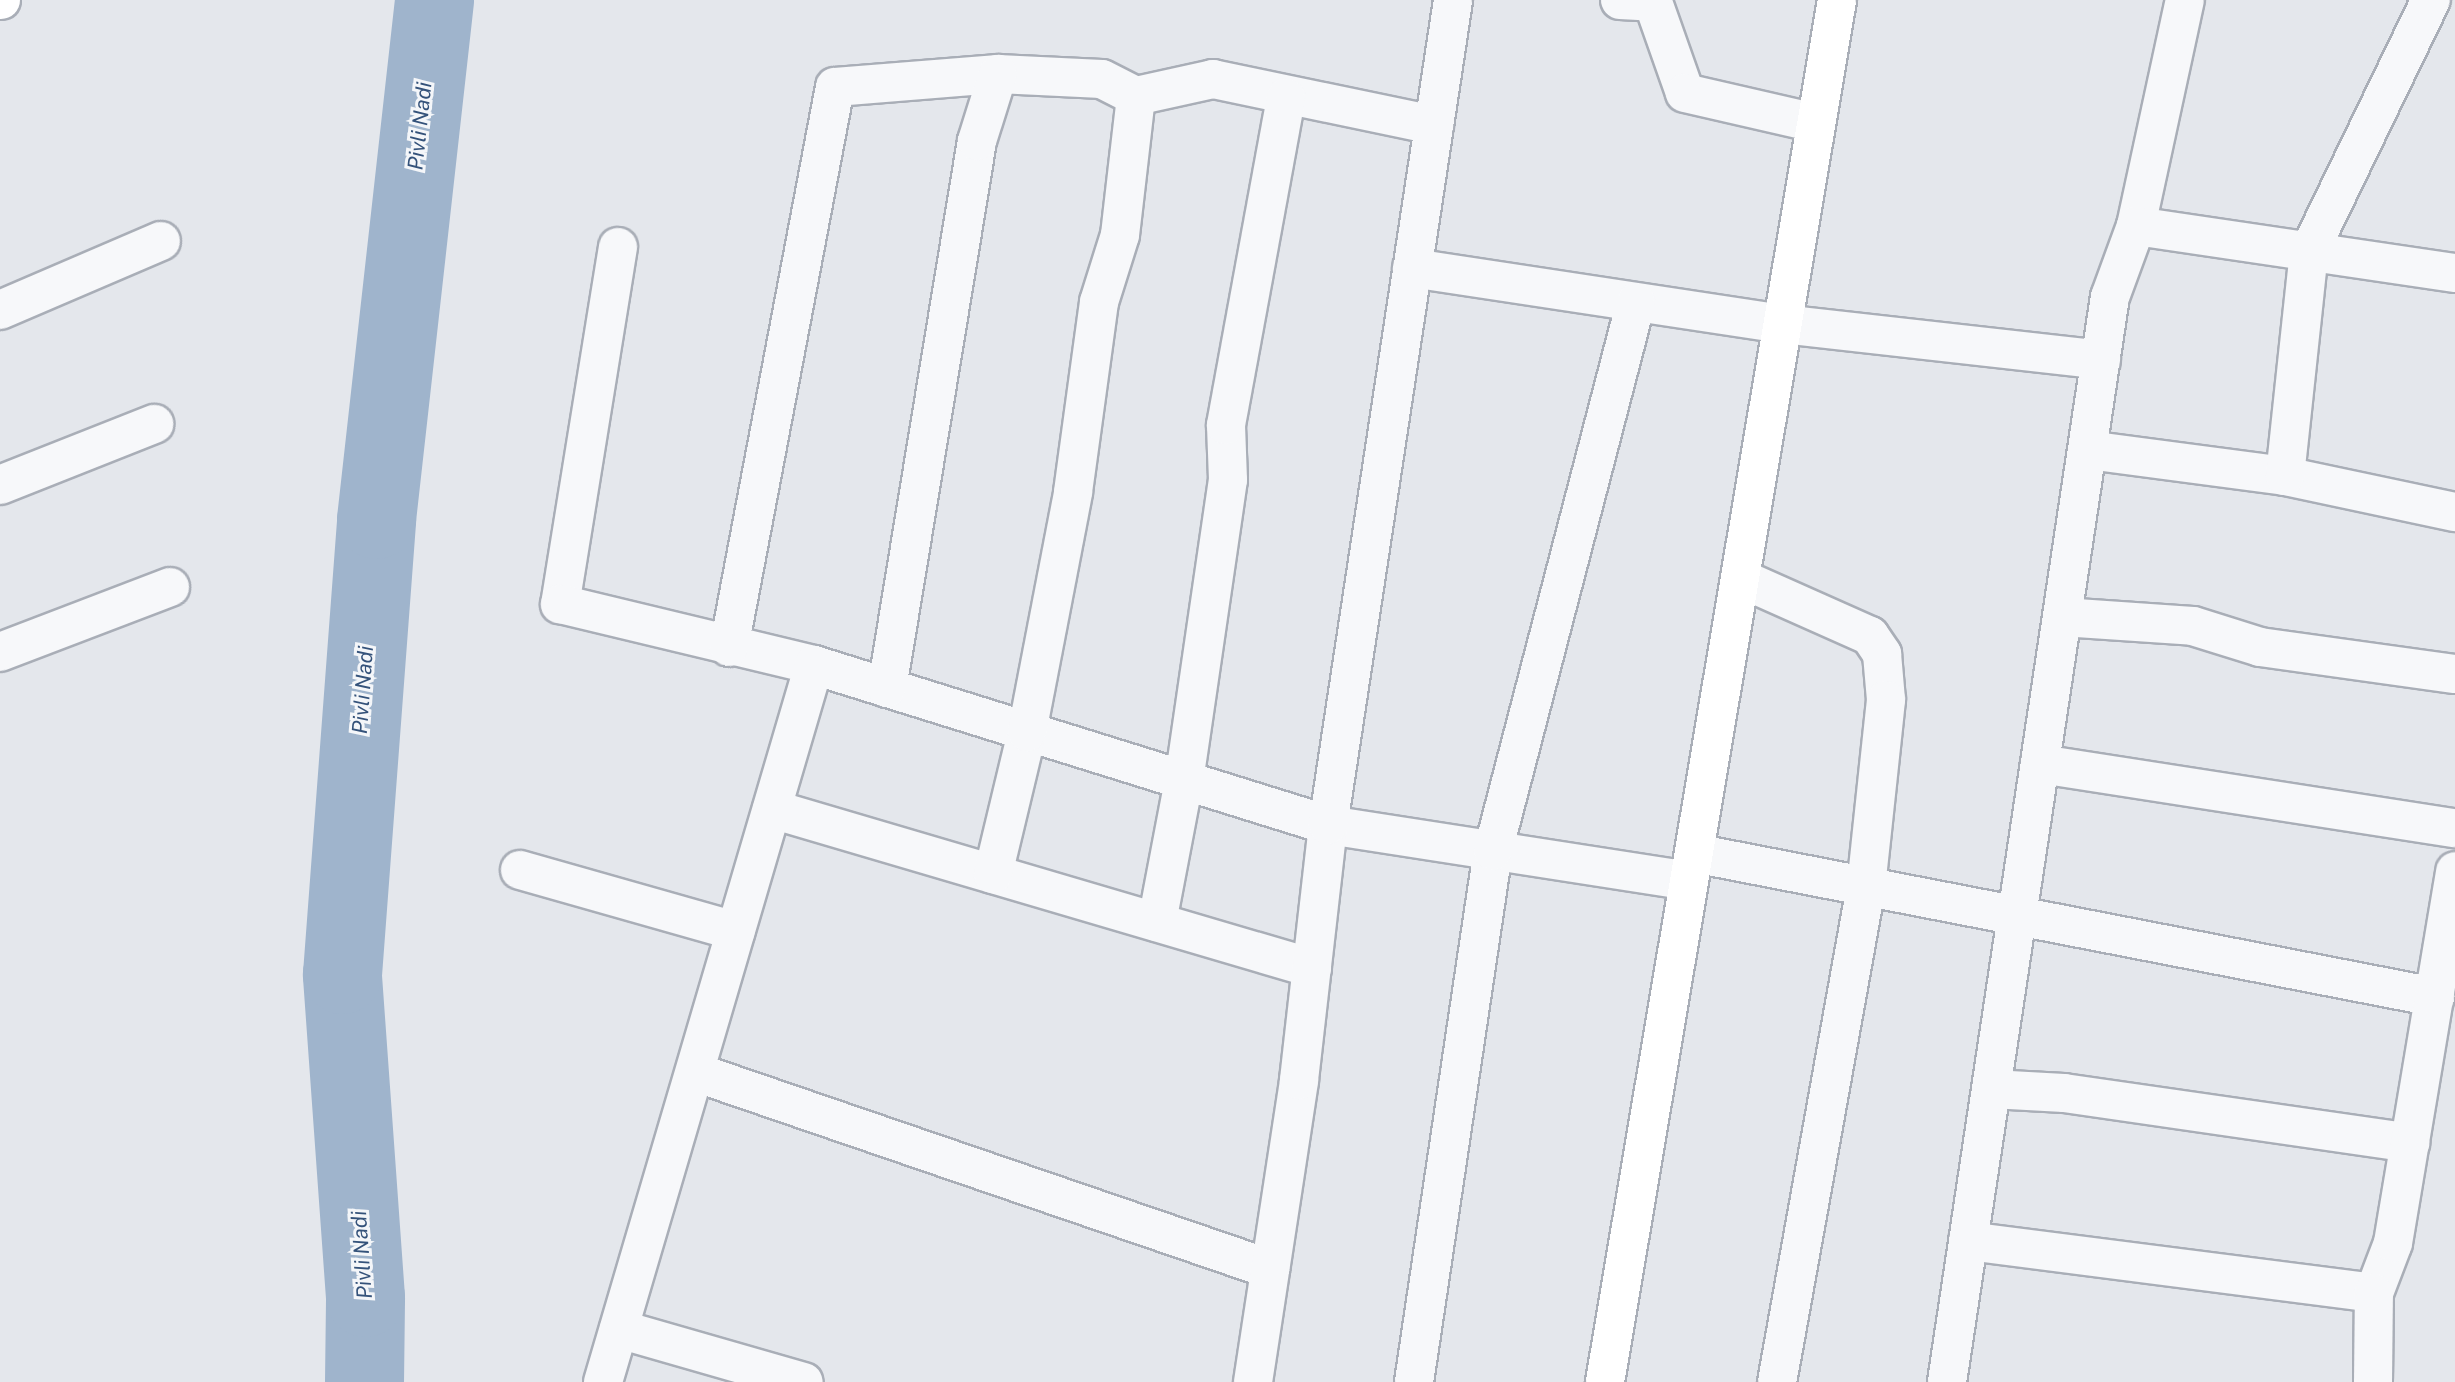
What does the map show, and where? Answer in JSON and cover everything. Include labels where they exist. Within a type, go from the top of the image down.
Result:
[{"type":"street","points":[[1253,1382],[1312,968],[1328,825],[1453,0]]},
{"type":"street","points":[[1620,0],[1653,2],[1685,93],[1816,122]]},
{"type":"street","points":[[1605,1382],[1836,0]]},
{"type":"street","points":[[1947,1382],[2110,297],[2136,226],[2185,0]]},
{"type":"street","points":[[2285,476],[2309,251],[2431,0]]},
{"type":"street","points":[[729,647],[835,87],[998,74],[1102,79],[1136,96],[1213,79],[1286,97],[1434,125]]},
{"type":"street","points":[[887,688],[977,141],[998,74]]},
{"type":"street","points":[[993,874],[1027,732],[1073,492],[1099,302],[1120,235],[1136,96]]},
{"type":"street","points":[[1157,922],[1184,781],[1228,481],[1226,425],[1286,97]]},
{"type":"street","points":[[2136,226],[2455,273]]},
{"type":"street","points":[[0,310],[161,241]]},
{"type":"street","points":[[618,247],[560,604],[729,647],[814,665],[1328,825],[1493,851],[1691,867],[1866,887],[2435,997]]},
{"type":"street","points":[[1412,268],[1782,324],[2101,360]]},
{"type":"street","points":[[1414,1382],[1493,851],[1636,303]]},
{"type":"street","points":[[0,485],[154,424]]},
{"type":"street","points":[[2088,450],[2285,476],[2455,512]]},
{"type":"street","points":[[1740,578],[1870,636],[1882,654],[1886,700],[1866,887],[1777,1382]]},
{"type":"street","points":[[0,652],[170,587]]},
{"type":"street","points":[[2062,617],[2193,626],[2260,648],[2455,674]]},
{"type":"street","points":[[603,1382],[814,665]]},
{"type":"street","points":[[2040,764],[2455,828]]},
{"type":"street","points":[[772,809],[1312,968]]},
{"type":"street","points":[[520,870],[736,931]]},
{"type":"street","points":[[2373,1382],[2374,1293],[2393,1243],[2455,871]]},
{"type":"street","points":[[695,1072],[1270,1269]]},
{"type":"street","points":[[1991,1089],[2064,1093],[2410,1143]]},
{"type":"street","points":[[1968,1241],[2374,1293]]},
{"type":"street","points":[[619,1329],[804,1382]]},
{"type":"waterway","name":"Pivli Nadi","points":[[364,1382],[365,1297],[342,974],[376,519],[434,0]]}]
